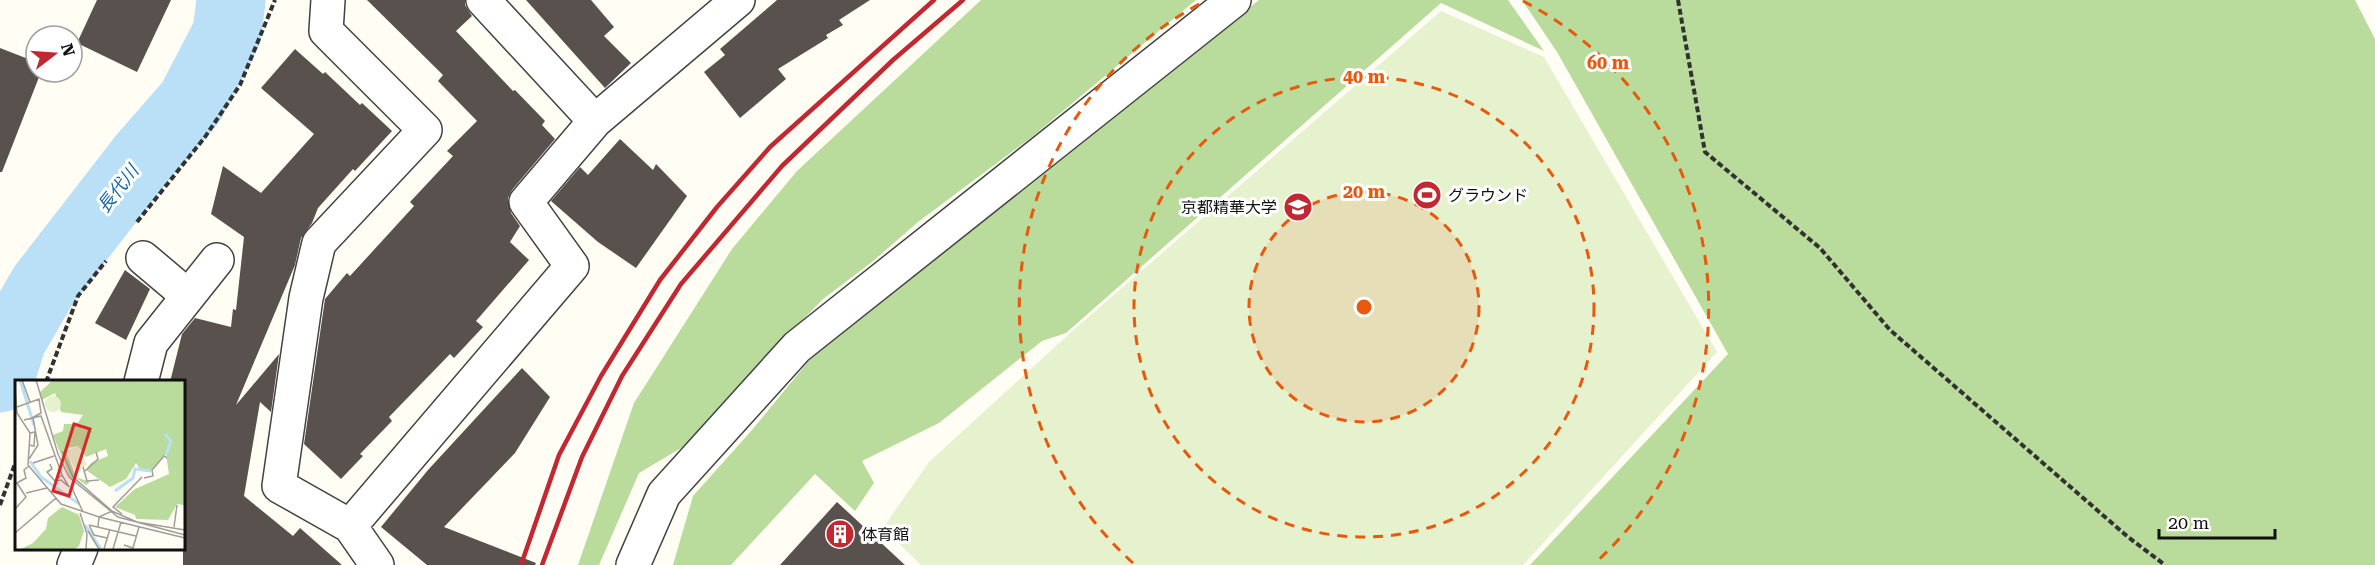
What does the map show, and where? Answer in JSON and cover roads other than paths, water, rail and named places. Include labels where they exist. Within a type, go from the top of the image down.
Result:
[{"type":"street","points":[[328,0],[326,31],[424,130],[319,243],[306,298],[279,486],[350,526],[377,565]]},
{"type":"street","points":[[483,0],[596,121]]},
{"type":"street","points":[[350,526],[572,266],[526,202],[596,121],[738,0]]},
{"type":"street","points":[[633,565],[664,494],[797,347],[1234,0]]},
{"type":"street","points":[[136,244],[188,296]]},
{"type":"street","points":[[142,380],[151,343],[217,260]]},
{"type":"street","points":[[74,565],[81,550]]},
{"type":"waterway","name":"長代川","points":[[0,378],[12,340],[43,286],[143,157],[191,102],[227,33],[231,0]]},
{"type":"railway","points":[[521,565],[559,455],[601,376],[660,280],[717,207],[770,147],[934,0]]},
{"type":"railway","points":[[542,565],[582,457],[622,376],[681,284],[782,166],[893,60],[963,0]]},
{"type":"place","name":"グラウンド","points":[[1427,195]]},
{"type":"place","name":"京都精華大学","points":[[1298,207]]},
{"type":"place","name":"体育館","points":[[840,534]]}]
